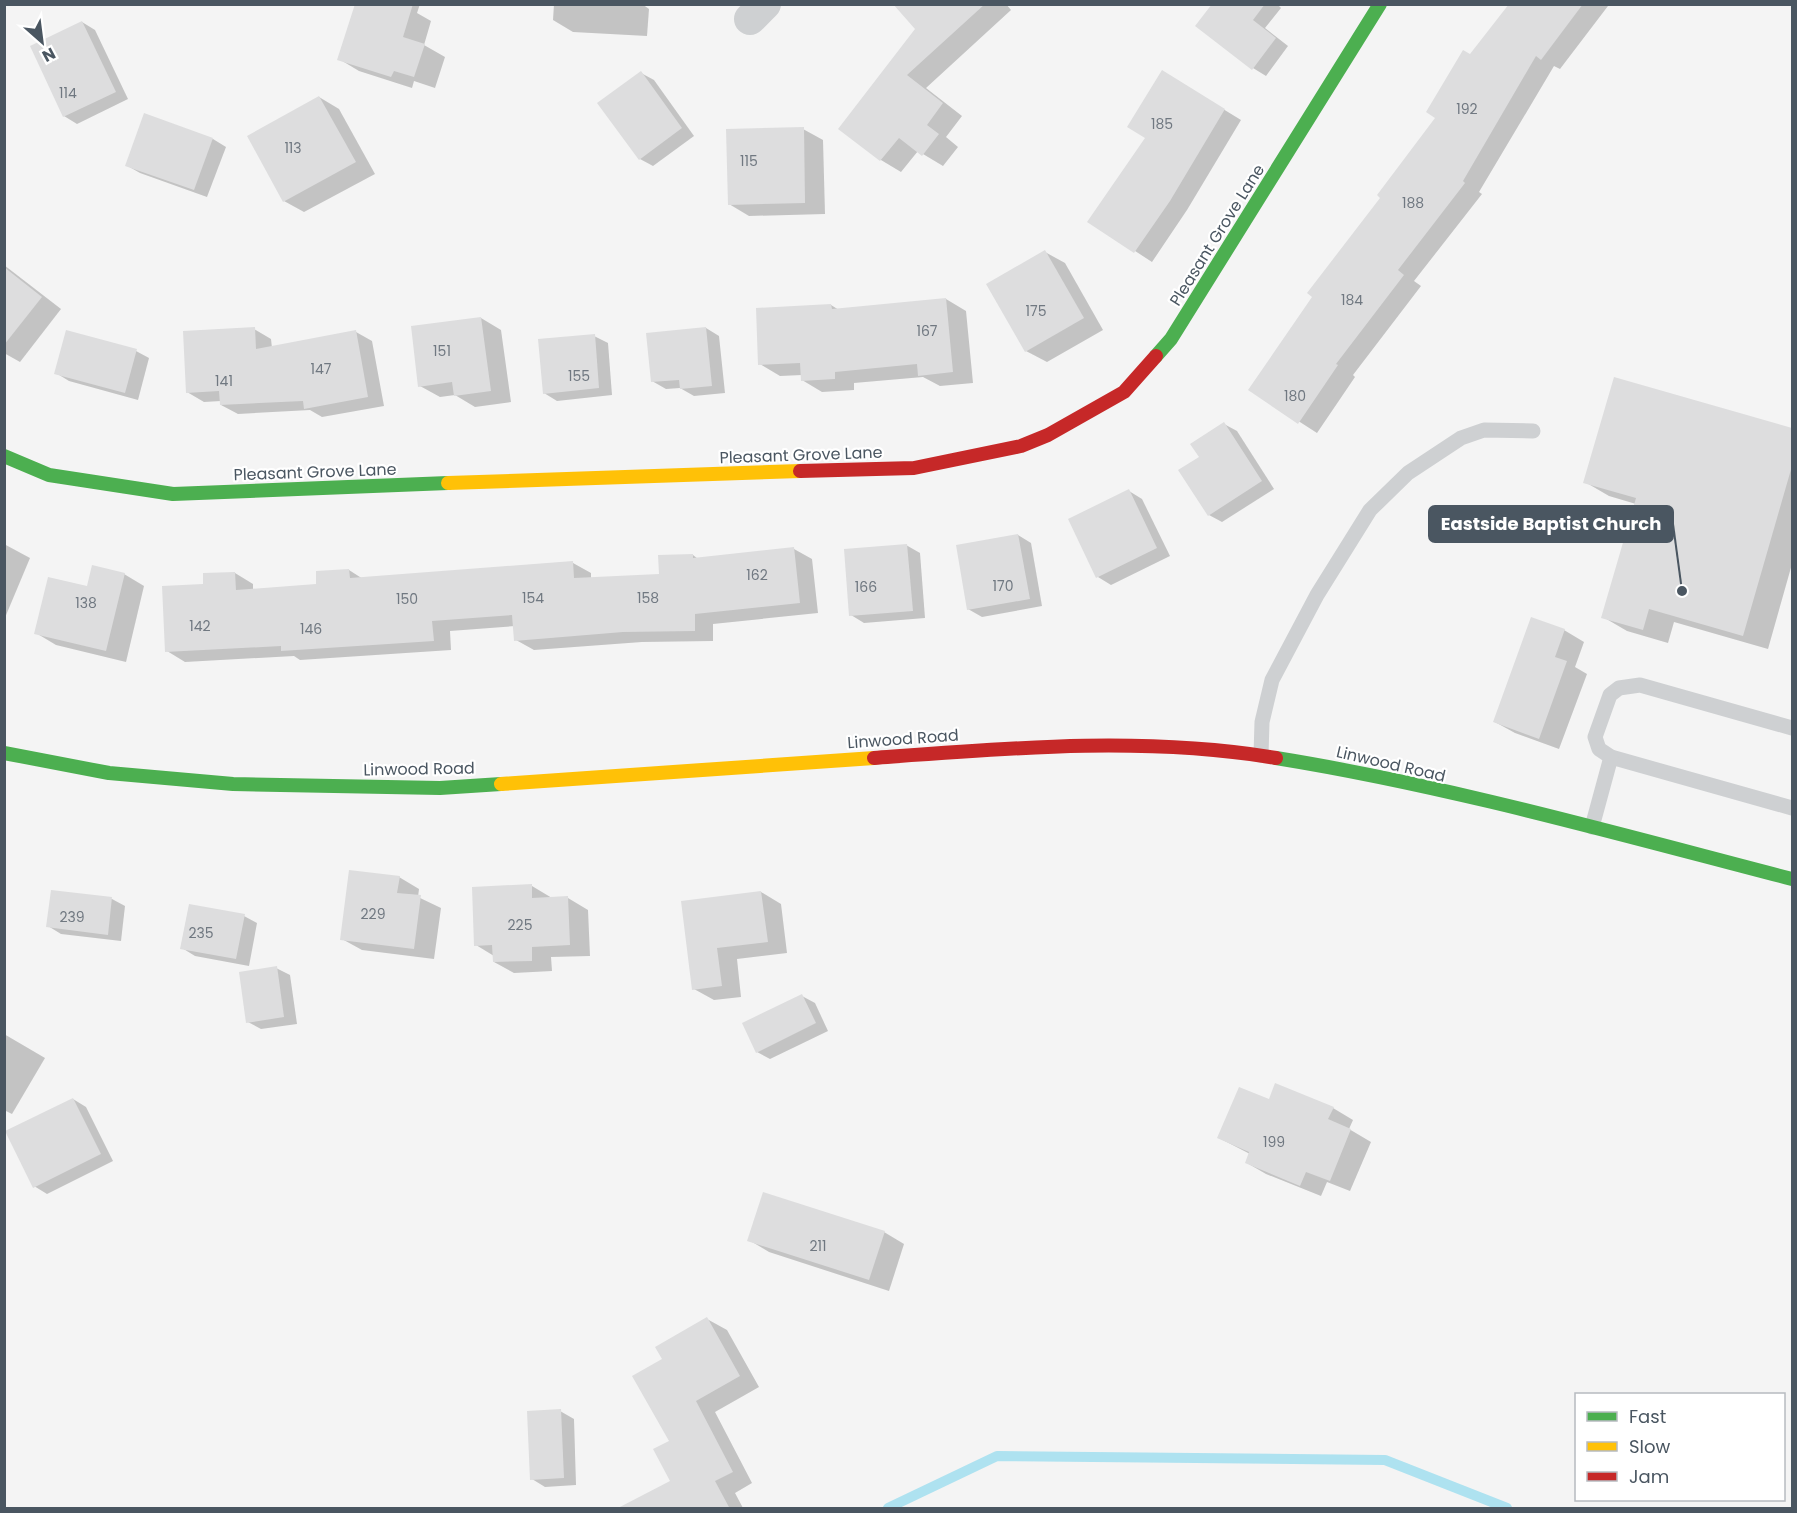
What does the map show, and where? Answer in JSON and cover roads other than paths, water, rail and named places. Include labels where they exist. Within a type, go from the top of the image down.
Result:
[{"type":"street","name":"Pleasant Grove Lane","points":[[4,456],[49,475],[173,495],[640,476],[914,468],[1022,446],[1048,435],[1124,392],[1171,339],[1380,4]]},
{"type":"street","name":"Linwood Road","points":[[4,753],[109,773],[233,784],[440,788],[954,752],[1138,745],[1261,755],[1335,767],[1592,827],[1792,879]]},
{"type":"lane","points":[[1261,755],[1262,722],[1272,680],[1317,594],[1370,510],[1408,473],[1461,438],[1484,430],[1533,431]]},
{"type":"lane","points":[[1792,728],[1640,685],[1618,688],[1610,695],[1595,737],[1599,749],[1611,758],[1792,808]]},
{"type":"lane","points":[[1592,827],[1611,758]]},
{"type":"waterway","points":[[888,1508],[997,1456],[1385,1460],[1507,1508]]},
{"type":"place","name":"Eastside Baptist Church","points":[[1682,591]]}]
